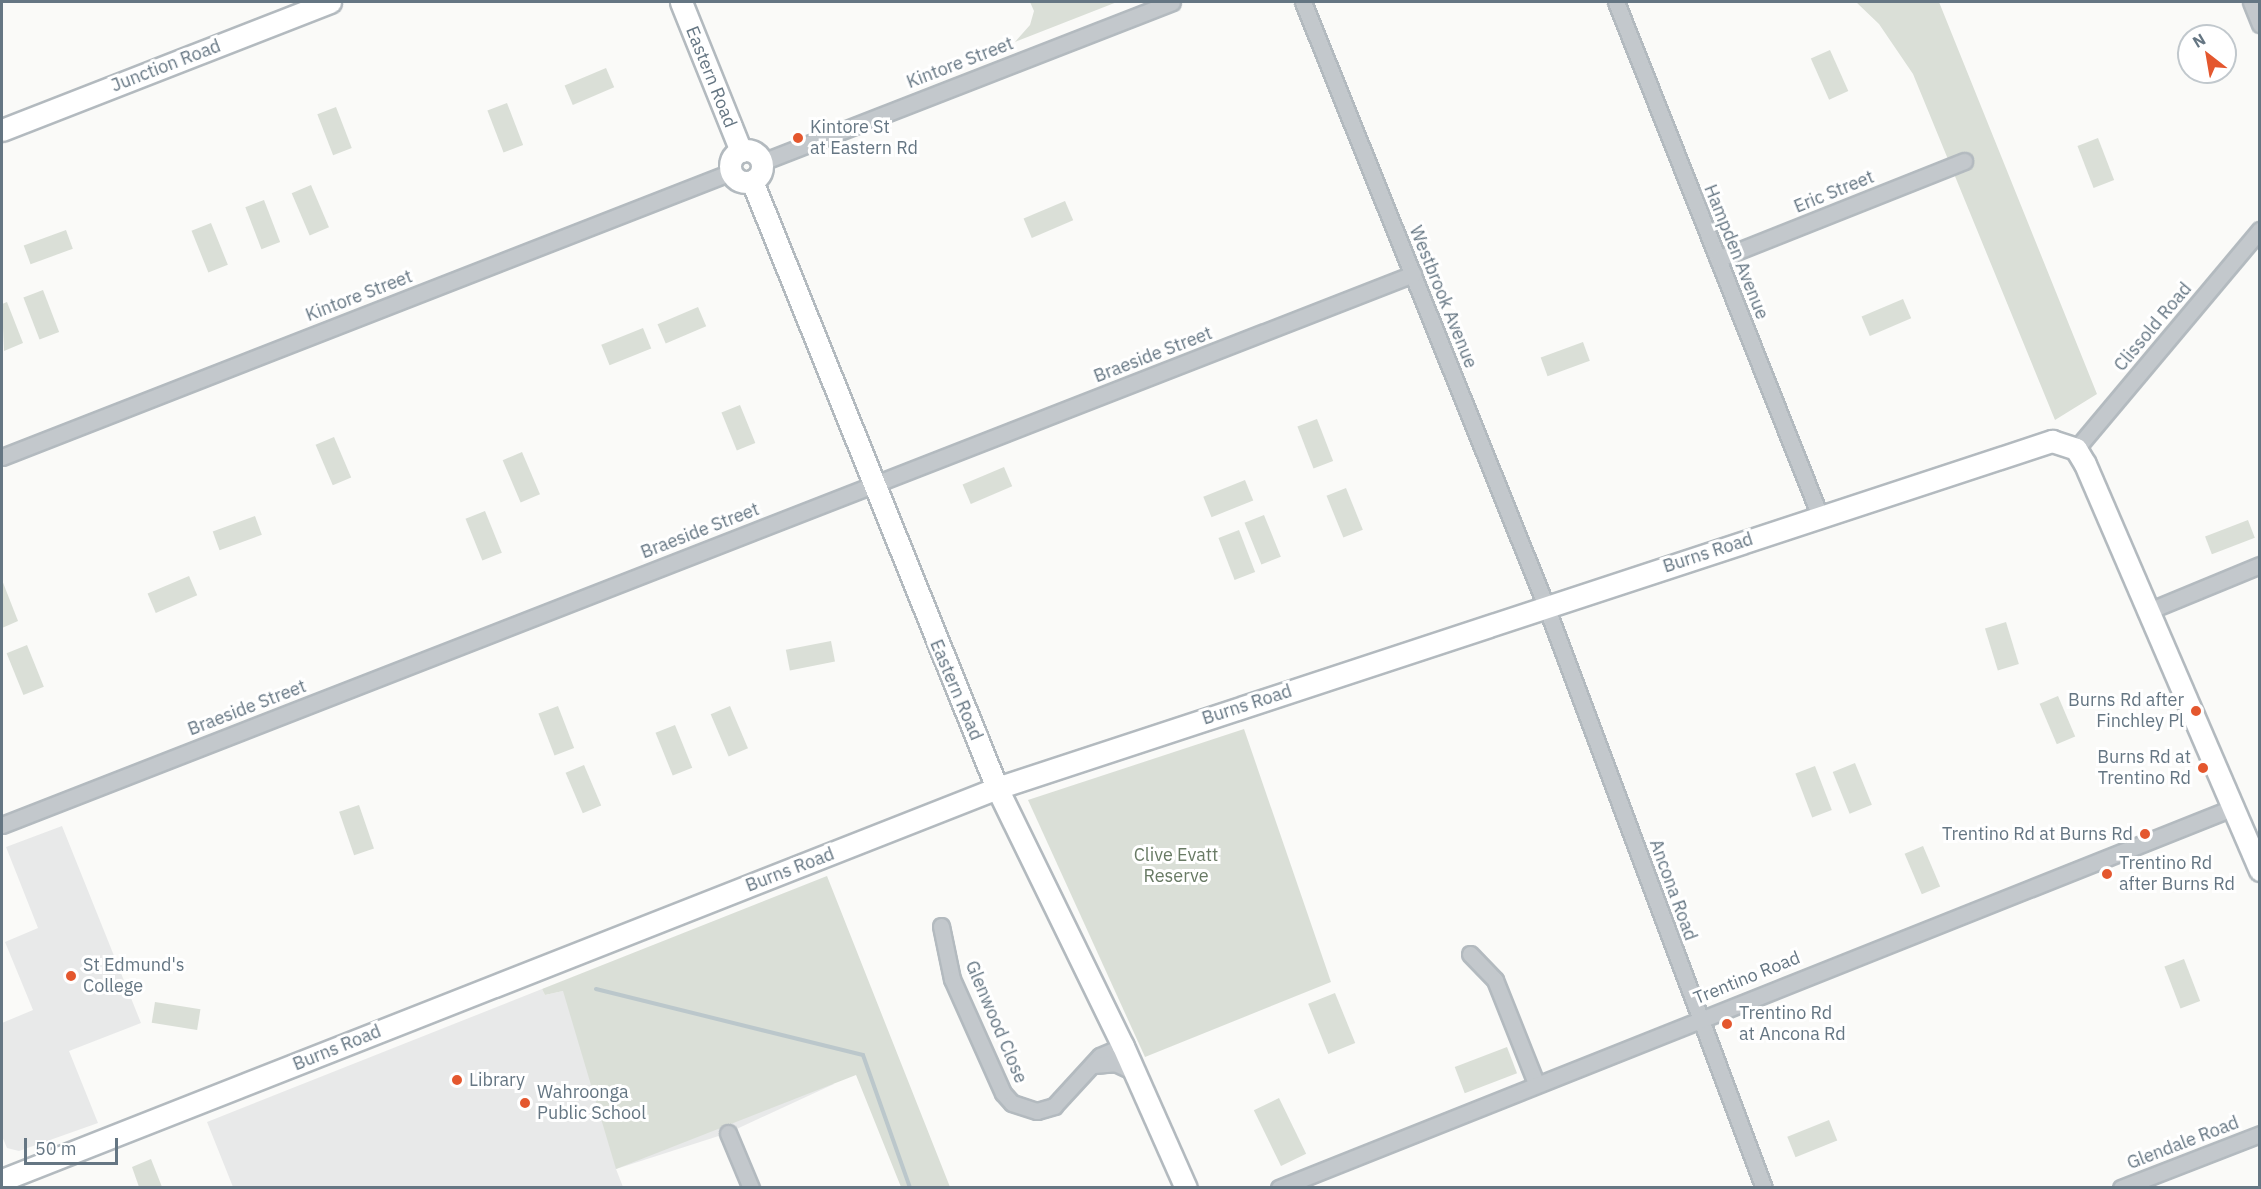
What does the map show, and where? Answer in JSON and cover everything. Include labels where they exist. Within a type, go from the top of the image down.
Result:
[{"type":"main road","name":"Junction Road","points":[[2,130],[330,2]]},
{"type":"main road","name":"Eastern Road","points":[[681,2],[741,152]]},
{"type":"main road","points":[[741,152],[755,153],[762,162],[761,171],[752,181],[740,181],[731,172],[732,159],[741,152]]},
{"type":"main road","name":"Eastern Road","points":[[752,181],[873,485],[998,788],[1136,1073],[1186,1188]]},
{"type":"main road","name":"Burns Road","points":[[2,1180],[998,788],[2052,441],[2076,449]]},
{"type":"main road","points":[[2076,449],[2259,870]]},
{"type":"street","name":"Kintore Street","points":[[762,162],[1172,2]]},
{"type":"street","name":"Westbrook Avenue","points":[[1303,2],[1546,606]]},
{"type":"street","name":"Hampden Avenue","points":[[1616,2],[1820,516]]},
{"type":"street","name":"Eric Street","points":[[1718,259],[1964,161]]},
{"type":"street","name":"Kintore Street","points":[[2,456],[731,172]]},
{"type":"street","name":"Clissold Road","points":[[2076,449],[2259,230]]},
{"type":"street","name":"Braeside Street","points":[[2,825],[1413,274]]},
{"type":"street","points":[[2146,612],[2259,565]]},
{"type":"street","name":"Ancona Road","points":[[1546,606],[1764,1188]]},
{"type":"street","name":"Trentino Road","points":[[1279,1188],[1536,1083],[2232,808]]},
{"type":"street","name":"Glenwood Close","points":[[941,926],[952,979],[1003,1093],[1012,1102],[1037,1111],[1054,1106],[1100,1056],[1123,1046]]},
{"type":"street","points":[[1470,954],[1495,980],[1536,1083]]},
{"type":"street","points":[[1094,1065],[1115,1063],[1136,1073]]},
{"type":"street","points":[[728,1133],[751,1188]]},
{"type":"street","name":"Glendale Road","points":[[2121,1188],[2259,1134]]},
{"type":"shaded area","name":"St Edmund's College","points":[[62,826],[141,1023],[69,1051],[98,1123],[19,1151],[7,1148],[2,1136],[2,1023],[33,1010],[5,942],[38,928],[6,847]]},
{"type":"shaded area","name":"Wahroonga Public School","points":[[542,989],[545,995],[563,991],[834,1084],[728,1133],[616,1169],[623,1187],[233,1187],[207,1122]]},
{"type":"green space","points":[[1030,2],[1117,2],[1015,42],[1030,25],[1034,11]]},
{"type":"green space","points":[[1856,2],[1939,2],[2097,394],[2055,420],[1913,74],[1879,24]]},
{"type":"green space","points":[[1830,50],[1848,91],[1829,100],[1811,59]]},
{"type":"green space","points":[[606,68],[614,87],[573,105],[565,86]]},
{"type":"green space","points":[[507,103],[523,145],[504,153],[487,111]]},
{"type":"green space","points":[[336,107],[352,148],[333,155],[317,114]]},
{"type":"green space","points":[[2098,138],[2114,180],[2094,188],[2077,146]]},
{"type":"green space","points":[[311,185],[329,227],[310,236],[292,193]]},
{"type":"green space","points":[[264,200],[280,242],[261,249],[245,207]]},
{"type":"green space","points":[[1065,201],[1073,220],[1032,238],[1024,219]]},
{"type":"green space","points":[[211,223],[228,265],[208,273],[192,231]]},
{"type":"green space","points":[[66,230],[73,249],[31,264],[24,245]]},
{"type":"green space","points":[[43,290],[59,332],[40,340],[23,298]]},
{"type":"green space","points":[[1903,299],[1911,318],[1870,336],[1862,317]]},
{"type":"green space","points":[[7,302],[23,343],[4,351],[2,304]]},
{"type":"green space","points":[[698,307],[706,326],[666,344],[657,324]]},
{"type":"green space","points":[[643,328],[651,348],[610,365],[601,345]]},
{"type":"green space","points":[[1583,342],[1590,361],[1548,376],[1541,357]]},
{"type":"green space","points":[[740,405],[755,443],[737,451],[721,412]]},
{"type":"green space","points":[[1317,419],[1333,461],[1314,469],[1297,427]]},
{"type":"green space","points":[[334,437],[351,478],[333,485],[316,445]]},
{"type":"green space","points":[[522,452],[540,494],[521,503],[503,460]]},
{"type":"green space","points":[[1004,467],[1012,486],[971,504],[963,485]]},
{"type":"green space","points":[[1245,480],[1253,500],[1212,517],[1203,497]]},
{"type":"green space","points":[[1346,488],[1363,530],[1343,538],[1327,496]]},
{"type":"green space","points":[[485,511],[502,553],[482,561],[466,519]]},
{"type":"green space","points":[[1264,515],[1281,557],[1261,565],[1245,523]]},
{"type":"green space","points":[[255,516],[262,535],[220,550],[213,531]]},
{"type":"green space","points":[[2248,520],[2255,538],[2212,554],[2205,536]]},
{"type":"green space","points":[[1239,530],[1255,572],[1235,580],[1218,538]]},
{"type":"green space","points":[[189,576],[197,595],[156,613],[148,594]]},
{"type":"green space","points":[[2,580],[18,621],[2,628]]},
{"type":"green space","points":[[2006,622],[2019,664],[1998,671],[1985,628]]},
{"type":"green space","points":[[831,641],[835,662],[790,670],[786,650]]},
{"type":"green space","points":[[27,645],[44,687],[23,695],[7,653]]},
{"type":"green space","points":[[2058,696],[2075,737],[2057,744],[2040,704]]},
{"type":"green space","points":[[558,706],[574,748],[555,756],[538,714]]},
{"type":"green space","points":[[730,706],[748,748],[729,757],[711,714]]},
{"type":"green space","points":[[675,725],[692,768],[673,776],[656,733]]},
{"type":"green space","name":"Clive Evatt Reserve","points":[[1244,729],[1331,982],[1145,1057],[1028,800]]},
{"type":"green space","points":[[1855,763],[1872,805],[1850,814],[1833,772]]},
{"type":"green space","points":[[584,765],[601,806],[583,813],[566,773]]},
{"type":"green space","points":[[1815,766],[1832,810],[1812,817],[1795,774]]},
{"type":"green space","points":[[359,805],[374,848],[354,855],[339,812]]},
{"type":"green space","points":[[1923,846],[1940,887],[1922,894],[1905,854]]},
{"type":"green space","points":[[827,876],[950,1187],[901,1187],[856,1075],[616,1169],[563,991],[545,995],[542,989]]},
{"type":"green space","points":[[2184,959],[2200,1001],[2181,1009],[2164,967]]},
{"type":"green space","points":[[1335,993],[1355,1043],[1328,1054],[1308,1004]]},
{"type":"green space","points":[[155,1002],[200,1009],[197,1030],[152,1023]]},
{"type":"green space","points":[[1507,1047],[1517,1073],[1465,1093],[1455,1067]]},
{"type":"green space","points":[[1279,1098],[1306,1154],[1281,1166],[1254,1110]]},
{"type":"green space","points":[[1829,1120],[1837,1140],[1796,1157],[1787,1137]]},
{"type":"green space","points":[[151,1159],[162,1187],[139,1187],[132,1167]]},
{"type":"waterway","points":[[596,989],[863,1055],[910,1188]]},
{"type":"place","name":"Kintore St at Eastern Rd","points":[[798,138]]},
{"type":"place","name":"Burns Rd after Finchley Pl","points":[[2196,711]]},
{"type":"place","name":"Burns Rd at Trentino Rd","points":[[2203,768]]},
{"type":"place","name":"Trentino Rd at Burns Rd","points":[[2145,834]]},
{"type":"place","name":"Trentino Rd after Burns Rd","points":[[2107,874]]},
{"type":"place","name":"St Edmund's College","points":[[71,976]]},
{"type":"place","name":"Trentino Rd at Ancona Rd","points":[[1727,1024]]},
{"type":"place","name":"Library","points":[[457,1080]]},
{"type":"place","name":"Wahroonga Public School","points":[[525,1103]]}]
